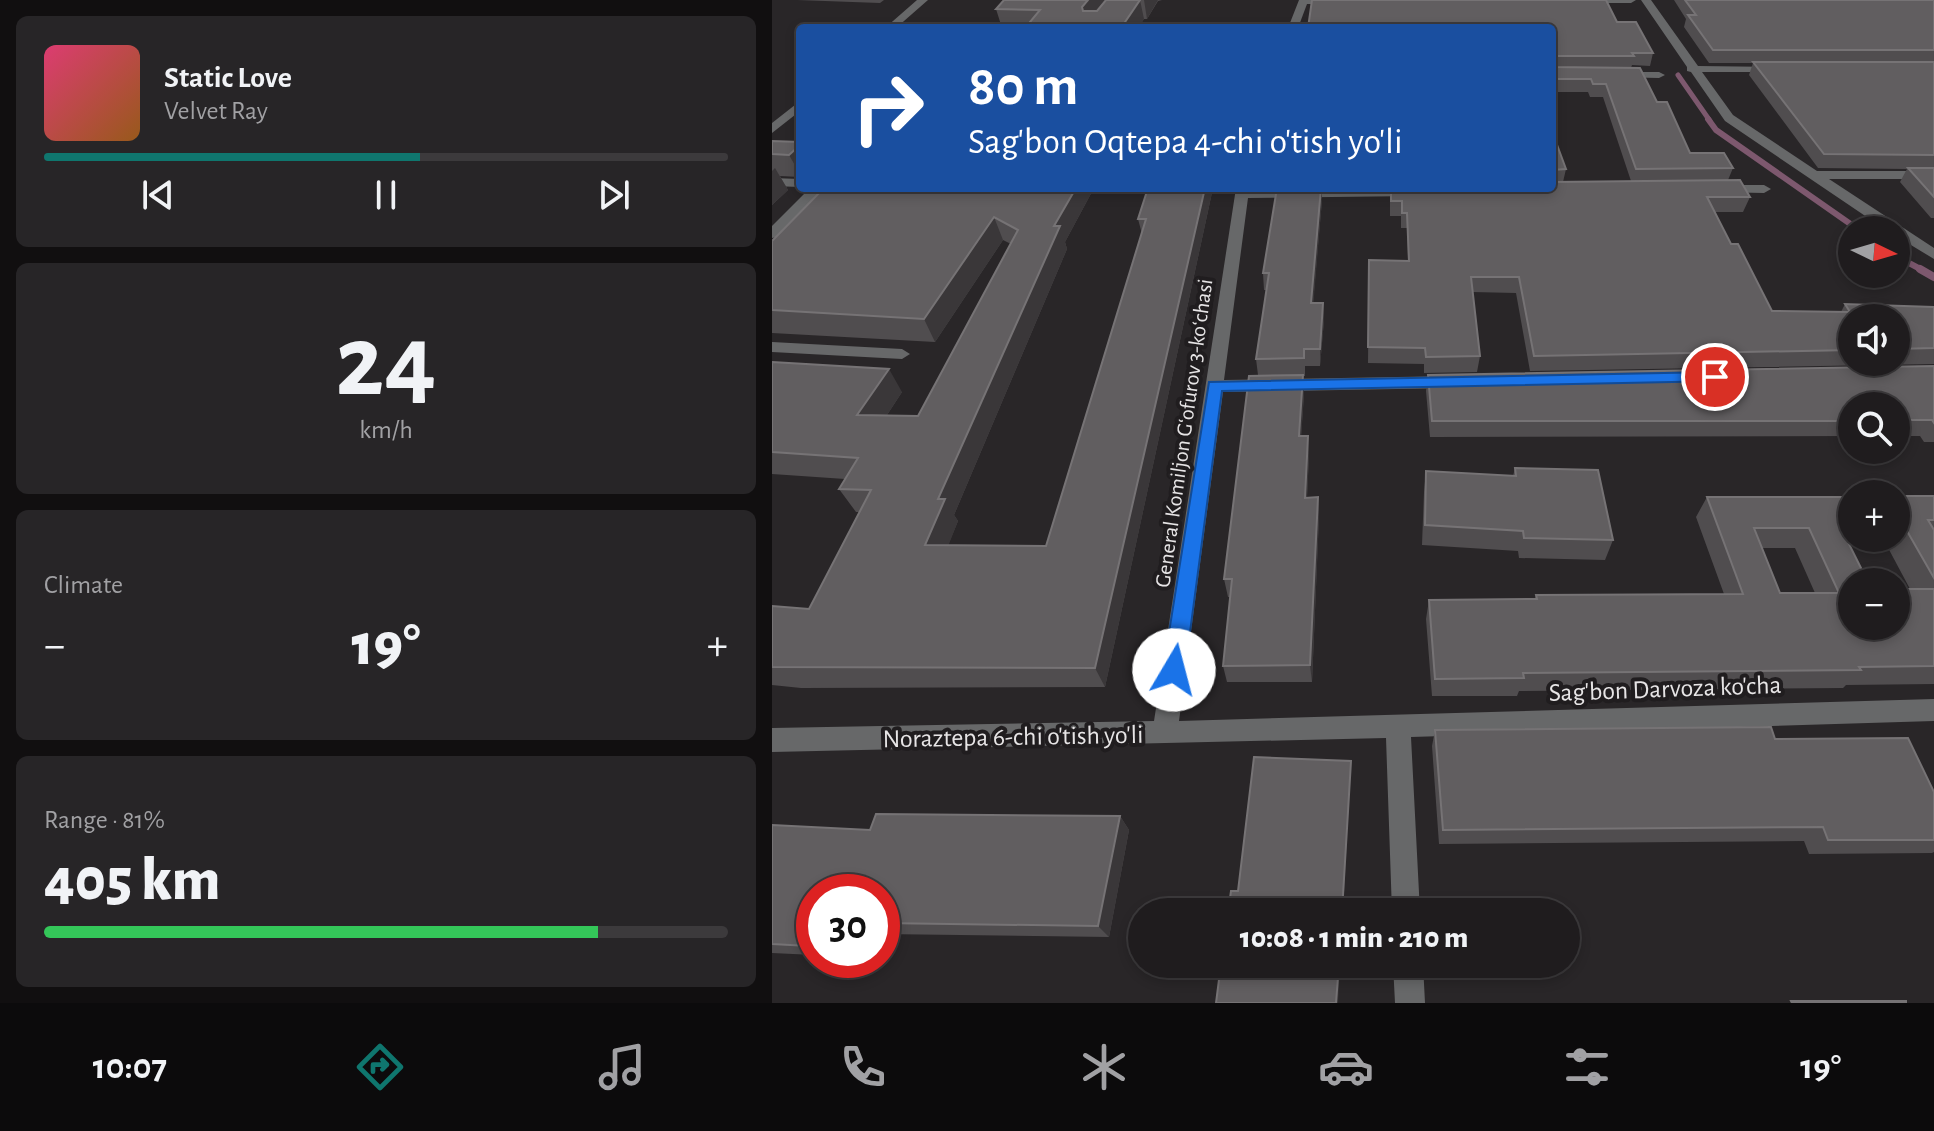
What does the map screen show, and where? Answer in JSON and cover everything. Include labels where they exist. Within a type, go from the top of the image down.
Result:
[{"type":"street","points":[[895,24],[923,0]]},
{"type":"street","points":[[1295,24],[1304,0],[1350,1]]},
{"type":"street","points":[[1567,0],[1631,0]]},
{"type":"street","points":[[1646,0],[1691,69],[1729,118],[1874,216]]},
{"type":"street","points":[[1691,69],[1782,69]]},
{"type":"street","points":[[1598,75],[1659,75]]},
{"type":"street","points":[[772,129],[796,108]]},
{"type":"street","points":[[1810,175],[1934,175]]},
{"type":"street","points":[[772,182],[796,183]]},
{"type":"street","points":[[1701,190],[1764,189]]},
{"type":"street","points":[[772,234],[814,192]]},
{"type":"street","name":"General Komiljon Gʻofurov 3-koʻchasi","points":[[1165,733],[1242,192]]},
{"type":"street","points":[[1910,239],[1934,255]]},
{"type":"street","points":[[772,347],[902,354]]},
{"type":"street","points":[[1214,386],[1470,381]]},
{"type":"street","name":"Sag'bon Darvoza ko'cha","points":[[1398,726],[1934,710]]},
{"type":"street","points":[[1398,726],[1405,898]]},
{"type":"street","name":"Noraztepa 6-chi o'tish yo'li","points":[[772,740],[1398,726]]},
{"type":"street","points":[[1409,978],[1410,1003]]},
{"type":"building","points":[[1004,0],[1088,0],[1082,7],[1083,11],[1097,11],[1106,0],[1140,0],[1124,24],[1028,24],[1040,10],[996,9]]},
{"type":"building","points":[[1312,0],[1606,0],[1617,22],[1636,22],[1653,53],[1632,53],[1634,56],[1556,56],[1556,24],[1309,24]]},
{"type":"building","points":[[1685,0],[1934,0],[1934,50],[1713,50],[1688,15],[1696,15]]},
{"type":"building","points":[[1753,62],[1934,62],[1934,155],[1824,154]]},
{"type":"building","points":[[1556,67],[1640,68],[1657,102],[1667,102],[1690,153],[1724,153],[1733,168],[1636,169],[1606,84],[1593,84],[1591,79],[1556,79]]},
{"type":"building","points":[[772,141],[796,142],[796,149],[789,155],[772,154]]},
{"type":"building","points":[[1556,142],[1566,169],[1556,170]]},
{"type":"building","points":[[1908,168],[1934,168],[1934,197]]},
{"type":"building","points":[[1740,180],[1750,197],[1707,197],[1731,244],[1738,244],[1772,311],[1838,312],[1838,350],[1534,356],[1519,277],[1471,277],[1480,356],[1426,357],[1425,348],[1368,347],[1369,260],[1409,261],[1407,213],[1402,213],[1402,201],[1391,201],[1391,192],[1556,192],[1556,182]]},
{"type":"building","points":[[820,192],[1074,192],[1054,226],[1060,226],[938,499],[945,499],[925,545],[1046,546],[1146,219],[1138,219],[1147,192],[1204,192],[1095,668],[772,667],[772,606],[809,609],[871,490],[839,489],[858,458],[772,452],[772,362],[889,369],[857,415],[918,416],[1018,230],[994,217],[924,319],[772,310],[772,241]]},
{"type":"building","points":[[1276,192],[1321,192],[1311,303],[1323,303],[1320,349],[1304,349],[1304,358],[1256,359],[1269,273],[1263,273]]},
{"type":"building","points":[[1910,306],[1934,307],[1934,348],[1910,349]]},
{"type":"building","points":[[1910,366],[1934,366],[1934,423],[1932,420],[1910,420],[1910,392],[1838,392],[1838,421],[1432,421],[1428,375],[1838,368],[1838,376],[1910,376]]},
{"type":"building","points":[[1303,375],[1299,436],[1308,436],[1305,498],[1318,497],[1310,665],[1223,666],[1232,579],[1224,579],[1249,376]]},
{"type":"building","points":[[1515,468],[1598,470],[1613,540],[1524,538],[1523,531],[1425,525],[1426,471],[1516,476]]},
{"type":"building","points":[[1910,496],[1934,496],[1934,520],[1928,520],[1934,530],[1934,578],[1910,536]]},
{"type":"building","points":[[1707,497],[1838,497],[1838,552],[1853,552],[1861,568],[1838,568],[1838,591],[1809,528],[1754,528],[1780,593],[1838,593],[1838,640],[1910,640],[1910,589],[1934,589],[1934,666],[1859,667],[1861,670],[1523,673],[1524,678],[1435,679],[1429,600],[1537,599],[1536,595],[1743,594]]},
{"type":"building","points":[[1771,727],[1775,739],[1908,738],[1934,792],[1934,840],[1828,840],[1823,827],[1443,830],[1435,730]]},
{"type":"building","points":[[1254,757],[1351,761],[1343,898],[1230,898],[1231,891],[1238,891]]},
{"type":"building","points":[[876,814],[1120,816],[1098,926],[900,923],[900,874],[796,874],[796,945],[772,944],[772,825],[870,830]]},
{"type":"building","points":[[1219,978],[1338,978],[1336,1003],[1216,1003]]},
{"type":"building","points":[[1906,1001],[1906,1003],[1792,1003]]},
{"type":"waterway","points":[[1678,75],[1710,121]]},
{"type":"waterway","points":[[1708,119],[1716,130],[1839,216]]},
{"type":"waterway","points":[[1910,264],[1924,271]]},
{"type":"waterway","points":[[1920,269],[1934,277]]},
{"type":"route","points":[[1174,670],[1214,386],[1715,377]]}]
